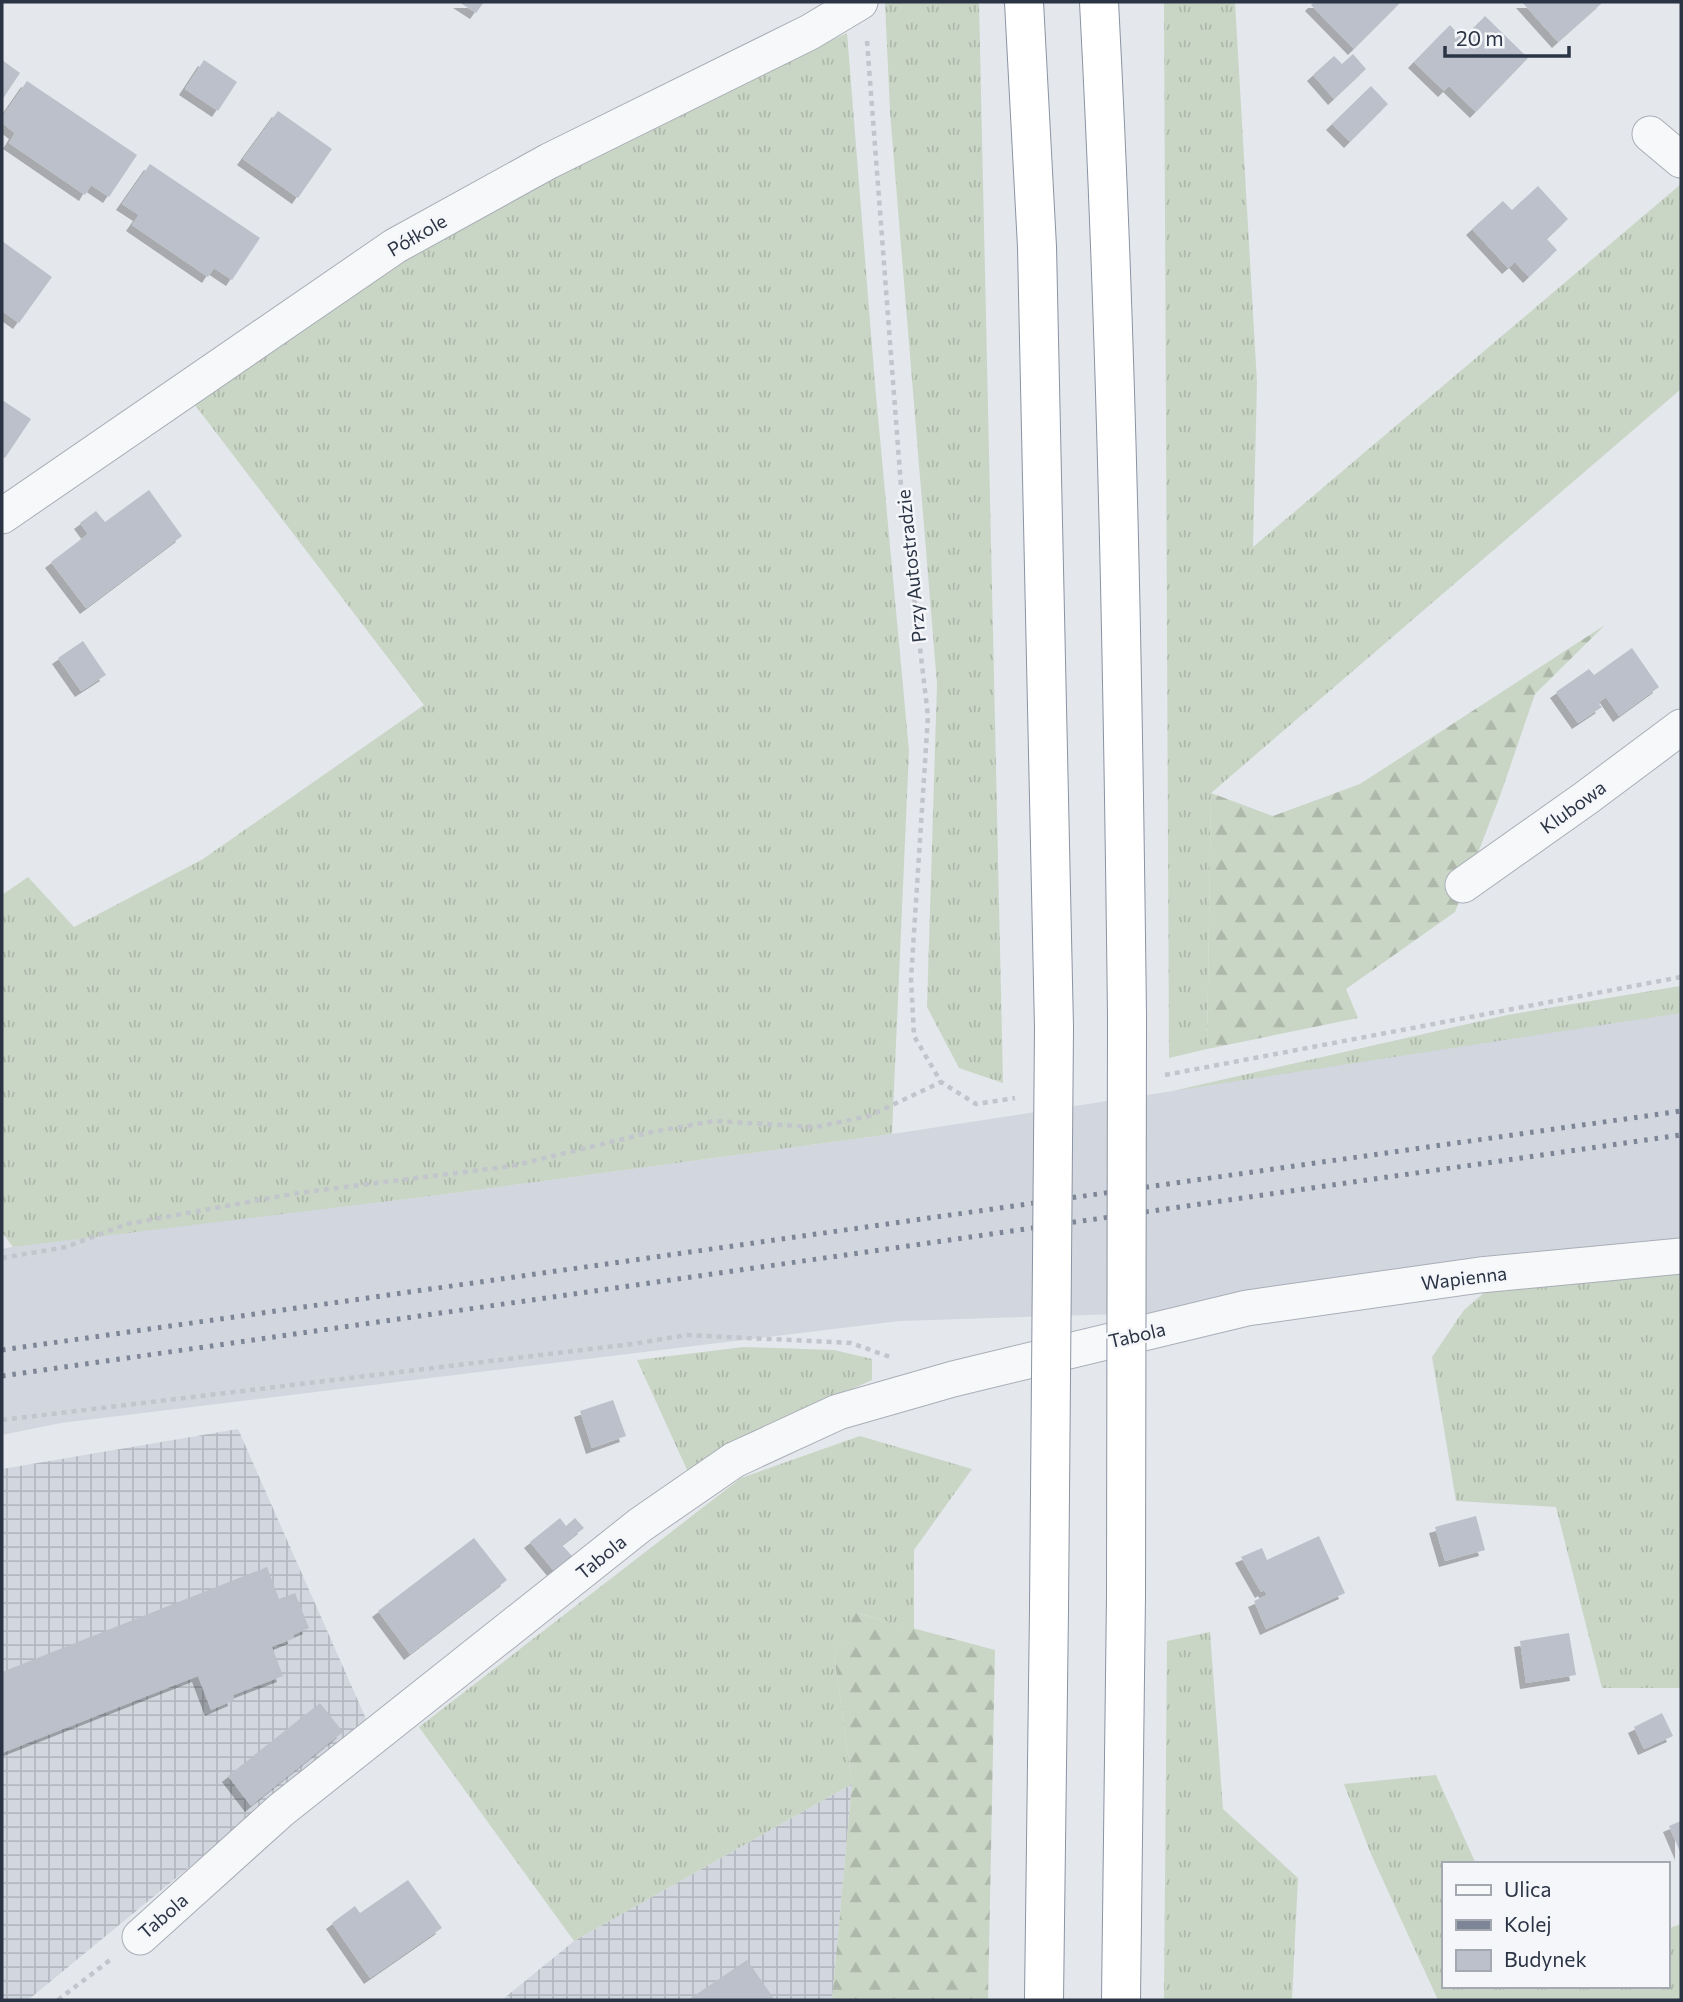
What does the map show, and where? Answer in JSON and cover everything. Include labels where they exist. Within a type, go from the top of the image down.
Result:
[{"type":"highway","points":[[1024,2],[1037,247],[1054,1028],[1044,2000]]},
{"type":"highway","points":[[1099,2],[1111,226],[1121,585],[1127,1017],[1126,1596],[1121,2000]]},
{"type":"street","name":"Półkole","points":[[2,516],[395,246],[549,162],[810,32],[863,16]]},
{"type":"street","points":[[1650,134],[1681,160]]},
{"type":"street","name":"Klubowa","points":[[1463,885],[1586,799],[1681,727]]},
{"type":"street","name":"Wapienna","points":[[1247,1308],[1480,1275],[1681,1256]]},
{"type":"street","name":"Tabola","points":[[140,1937],[281,1810],[640,1525],[734,1460],[838,1412],[953,1379],[1247,1308]]},
{"type":"path","name":"Przy Autostradzie","points":[[863,16],[901,486],[928,716],[911,979],[914,1036],[941,1082],[976,1104],[1017,1098]]},
{"type":"path","points":[[1156,1076],[1681,977]]},
{"type":"path","points":[[2,1258],[65,1247],[127,1224],[285,1195],[512,1166],[652,1132],[715,1121],[816,1127],[869,1116],[941,1082]]},
{"type":"path","points":[[2,1420],[632,1345],[687,1335],[851,1343],[953,1379]]},
{"type":"path","name":"Tabola","points":[[58,2000],[140,1937]]},
{"type":"shaded area","points":[[1681,986],[1681,1244],[1443,1269],[1150,1313],[899,1321],[61,1423],[2,1435],[2,1249],[52,1239],[439,1195],[892,1134],[1173,1091],[1508,1015]]},
{"type":"shaded area","points":[[238,1429],[367,1721],[28,2000],[2,2000],[2,1469]]},
{"type":"shaded area","points":[[852,1784],[832,2000],[502,2000],[574,1941]]},
{"type":"green space","points":[[885,2],[979,2],[1003,1083],[959,1068],[927,1007],[937,684],[890,112]]},
{"type":"green space","points":[[1164,2],[1235,2],[1257,382],[1253,547],[1681,184],[1681,389],[1211,793],[1207,1049],[1169,1058]]},
{"type":"green space","points":[[847,33],[875,384],[909,751],[892,1134],[439,1195],[13,1247],[2,1232],[2,895],[28,877],[74,927],[203,859],[424,705],[195,405],[380,273],[561,167]]},
{"type":"green space","points":[[1605,625],[1535,694],[1500,796],[1455,912],[1346,989],[1358,1018],[1207,1049],[1211,793],[1273,816],[1360,784]]},
{"type":"green space","points":[[1681,986],[1681,1013],[1173,1091],[1508,1015]]},
{"type":"green space","points":[[1681,1270],[1681,1688],[1602,1688],[1556,1507],[1456,1501],[1432,1357],[1464,1310],[1493,1285]]},
{"type":"green space","points":[[744,1347],[834,1350],[872,1359],[872,1380],[785,1419],[688,1472],[637,1360]]},
{"type":"green space","points":[[860,1436],[972,1469],[914,1550],[914,1629],[857,1613],[834,1654],[852,1784],[574,1941],[419,1727],[741,1478]]},
{"type":"green space","points":[[856,1613],[995,1650],[988,2000],[832,2000],[852,1784],[834,1654]]},
{"type":"green space","points":[[1210,1632],[1223,1809],[1298,1878],[1292,2000],[1164,2000],[1167,1641]]},
{"type":"green space","points":[[1436,1775],[1475,1862],[1442,1862],[1442,1988],[1669,1988],[1669,1928],[1681,1924],[1681,2000],[1438,2000],[1371,1854],[1344,1784]]},
{"type":"building","points":[[459,2],[484,2],[476,13]]},
{"type":"building","points":[[1314,2],[1401,2],[1354,49],[1311,5]]},
{"type":"building","points":[[1522,2],[1603,2],[1558,42]]},
{"type":"building","points":[[1485,16],[1528,58],[1476,112],[1449,86],[1444,91],[1414,62],[1450,25],[1463,39]]},
{"type":"building","points":[[1353,54],[1366,69],[1334,99],[1313,75],[1334,56],[1342,64]]},
{"type":"building","points":[[2,60],[20,73],[2,100]]},
{"type":"building","points":[[204,60],[237,82],[218,111],[185,89]]},
{"type":"building","points":[[27,81],[137,155],[109,197],[91,185],[85,195],[9,143],[15,133],[2,123],[2,117]]},
{"type":"building","points":[[1371,86],[1388,104],[1350,142],[1332,124]]},
{"type":"building","points":[[278,111],[332,149],[298,198],[243,159]]},
{"type":"building","points":[[150,164],[260,238],[232,280],[214,268],[208,277],[132,225],[139,215],[122,204]]},
{"type":"building","points":[[1538,186],[1568,219],[1547,239],[1557,250],[1529,277],[1515,262],[1508,268],[1472,229],[1503,201],[1512,210]]},
{"type":"building","points":[[2,241],[52,277],[19,323],[2,311]]},
{"type":"building","points":[[2,400],[31,419],[5,458],[2,456]]},
{"type":"building","points":[[149,490],[182,536],[86,608],[51,562],[88,534],[80,523],[96,511],[105,522]]},
{"type":"building","points":[[83,641],[106,675],[81,691],[58,658]]},
{"type":"building","points":[[1632,648],[1659,687],[1619,716],[1606,697],[1598,703],[1602,707],[1578,723],[1556,692],[1589,669],[1594,675]]},
{"type":"building","points":[[613,1400],[626,1436],[592,1448],[580,1411]]},
{"type":"building","points":[[1476,1516],[1485,1550],[1445,1561],[1435,1527]]},
{"type":"building","points":[[560,1518],[566,1526],[575,1518],[584,1528],[562,1545],[572,1556],[554,1571],[530,1542]]},
{"type":"building","points":[[1319,1536],[1345,1593],[1266,1629],[1254,1601],[1267,1595],[1264,1590],[1261,1592],[1241,1557],[1262,1548],[1267,1560]]},
{"type":"building","points":[[474,1538],[507,1580],[410,1654],[378,1611]]},
{"type":"building","points":[[267,1567],[279,1599],[295,1593],[309,1628],[272,1647],[283,1676],[233,1695],[234,1700],[211,1710],[198,1676],[2,1753],[2,1672]]},
{"type":"building","points":[[1569,1633],[1576,1675],[1526,1683],[1520,1641]]},
{"type":"building","points":[[320,1703],[343,1732],[251,1806],[228,1776]]},
{"type":"building","points":[[1662,1713],[1673,1736],[1644,1749],[1634,1727]]},
{"type":"building","points":[[1681,1821],[1681,1854],[1669,1826]]},
{"type":"building","points":[[408,1880],[442,1928],[370,1978],[332,1923],[355,1906],[360,1913]]},
{"type":"building","points":[[747,1960],[775,2000],[688,2000]]},
{"type":"railway","points":[[2,1350],[1681,1111]]},
{"type":"railway","points":[[2,1376],[1681,1135]]}]
